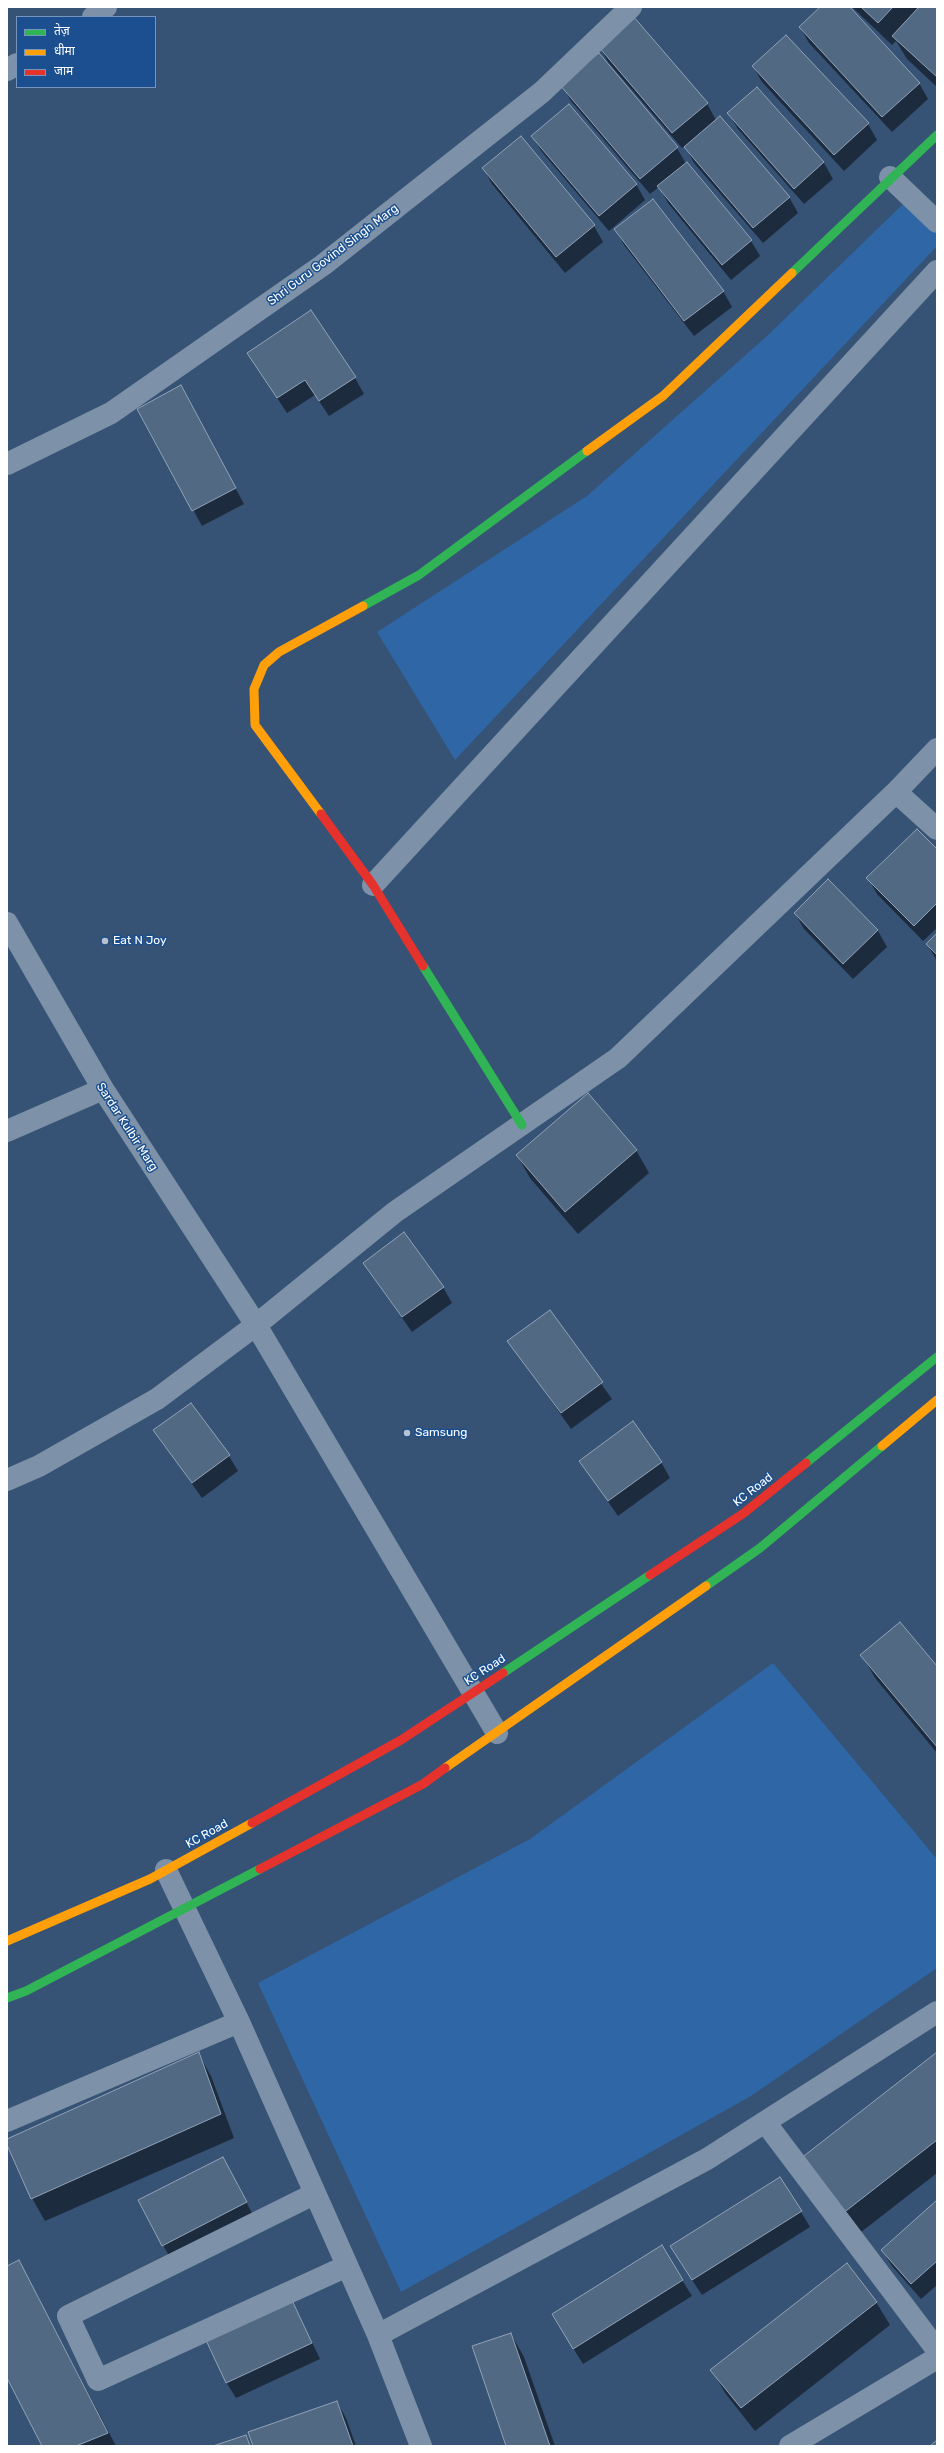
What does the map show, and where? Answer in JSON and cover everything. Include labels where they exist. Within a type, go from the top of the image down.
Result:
[{"type":"street","points":[[94,16],[106,7]]},
{"type":"street","name":"Shri Guru Govind Singh Marg","points":[[7,464],[111,413],[323,265],[542,92],[631,7]]},
{"type":"street","points":[[7,70],[16,65]]},
{"type":"street","points":[[522,1125],[373,885],[255,725],[254,689],[264,665],[279,652],[419,575],[663,396],[890,177],[937,136]]},
{"type":"street","points":[[890,177],[937,222]]},
{"type":"street","points":[[373,885],[937,271]]},
{"type":"street","points":[[7,1480],[39,1466],[156,1399],[256,1325],[395,1212],[618,1058],[896,792],[937,750]]},
{"type":"street","points":[[896,792],[937,829]]},
{"type":"street","name":"Sardar Kulbir Marg","points":[[7,923],[103,1089],[256,1325],[497,1733]]},
{"type":"street","points":[[7,1131],[103,1089]]},
{"type":"street","name":"KC Road","points":[[7,1941],[150,1879],[401,1740],[744,1513],[937,1357]]},
{"type":"street","points":[[7,1998],[26,1991],[423,1784],[760,1548],[937,1400]]},
{"type":"street","points":[[166,1870],[239,2022],[314,2194],[378,2335],[421,2446]]},
{"type":"street","points":[[378,2335],[707,2159],[937,2012]]},
{"type":"street","points":[[7,2120],[239,2022]]},
{"type":"street","points":[[765,2122],[937,2350]]},
{"type":"street","points":[[314,2194],[68,2316],[98,2380],[347,2266]]},
{"type":"street","points":[[790,2446],[937,2358]]},
{"type":"shaded area","points":[[906,201],[937,227],[937,246],[455,760],[377,632],[587,496],[767,336]]},
{"type":"shaded area","points":[[773,1663],[937,1859],[937,1968],[751,2096],[401,2292],[258,1983],[530,1839]]},
{"type":"building","points":[[820,7],[850,7],[920,83],[882,117],[799,27]]},
{"type":"building","points":[[861,7],[893,7],[878,23]]},
{"type":"building","points":[[919,7],[937,7],[937,77],[892,36]]},
{"type":"building","points":[[633,16],[708,103],[672,133],[598,46]]},
{"type":"building","points":[[786,35],[869,123],[834,155],[752,66]]},
{"type":"building","points":[[599,53],[678,147],[640,179],[560,85]]},
{"type":"building","points":[[757,87],[824,162],[794,189],[727,113]]},
{"type":"building","points":[[569,104],[637,184],[599,216],[531,136]]},
{"type":"building","points":[[720,116],[790,197],[753,228],[684,147]]},
{"type":"building","points":[[521,136],[595,225],[556,257],[482,168]]},
{"type":"building","points":[[687,162],[752,240],[722,265],[657,186]]},
{"type":"building","points":[[653,199],[724,291],[684,321],[614,229]]},
{"type":"building","points":[[311,310],[356,377],[319,401],[305,380],[277,398],[247,353]]},
{"type":"building","points":[[181,385],[236,488],[192,511],[137,409]]},
{"type":"building","points":[[917,829],[937,849],[937,903],[914,926],[866,878]]},
{"type":"building","points":[[828,879],[878,930],[843,964],[794,913]]},
{"type":"building","points":[[937,933],[937,955],[926,944]]},
{"type":"building","points":[[588,1093],[637,1150],[565,1212],[516,1155]]},
{"type":"building","points":[[404,1232],[444,1287],[402,1317],[363,1263]]},
{"type":"building","points":[[550,1310],[603,1382],[561,1413],[507,1341]]},
{"type":"building","points":[[191,1403],[230,1455],[192,1483],[153,1430]]},
{"type":"building","points":[[633,1421],[662,1462],[608,1501],[579,1461]]},
{"type":"building","points":[[900,1622],[937,1666],[937,1747],[860,1655]]},
{"type":"building","points":[[199,2052],[221,2114],[31,2199],[7,2145],[7,2139]]},
{"type":"building","points":[[937,2052],[937,2140],[842,2214],[800,2159]]},
{"type":"building","points":[[223,2157],[247,2202],[162,2246],[138,2200]]},
{"type":"building","points":[[780,2177],[802,2211],[692,2280],[670,2246]]},
{"type":"building","points":[[937,2200],[937,2261],[911,2284],[881,2250]]},
{"type":"building","points":[[662,2245],[683,2280],[573,2349],[552,2314]]},
{"type":"building","points":[[19,2260],[108,2433],[76,2446],[42,2446],[7,2378],[7,2266]]},
{"type":"building","points":[[847,2263],[877,2302],[741,2408],[710,2370]]},
{"type":"building","points":[[290,2296],[312,2343],[226,2383],[204,2336]]},
{"type":"building","points":[[511,2333],[550,2446],[506,2446],[472,2346]]},
{"type":"building","points":[[337,2401],[353,2446],[253,2446],[248,2432]]},
{"type":"building","points":[[246,2435],[250,2446],[213,2446]]},
{"type":"building","points":[[937,2440],[937,2446],[930,2446]]},
{"type":"traffic: fast","points":[[792,273],[937,135]]},
{"type":"traffic: fast","points":[[363,606],[419,575],[587,451]]},
{"type":"traffic: fast","points":[[423,966],[522,1125]]},
{"type":"traffic: fast","points":[[806,1463],[937,1357]]},
{"type":"traffic: fast","points":[[706,1586],[760,1548],[882,1446]]},
{"type":"traffic: fast","points":[[503,1673],[650,1575]]},
{"type":"traffic: fast","points":[[7,1998],[26,1991],[260,1869]]},
{"type":"traffic: slow","points":[[587,451],[663,396],[792,273]]},
{"type":"traffic: slow","points":[[321,814],[255,725],[254,689],[264,665],[279,652],[363,606]]},
{"type":"traffic: slow","points":[[882,1446],[937,1400]]},
{"type":"traffic: slow","points":[[445,1768],[706,1586]]},
{"type":"traffic: slow","points":[[7,1941],[150,1879],[252,1823]]},
{"type":"traffic: jam","points":[[321,814],[373,885],[423,966]]},
{"type":"traffic: jam","points":[[650,1575],[744,1513],[806,1463]]},
{"type":"traffic: jam","points":[[252,1823],[401,1740],[503,1673]]},
{"type":"traffic: jam","points":[[260,1869],[423,1784],[445,1768]]},
{"type":"place","name":"Eat N Joy","points":[[105,941]]},
{"type":"place","name":"Samsung","points":[[407,1433]]}]
